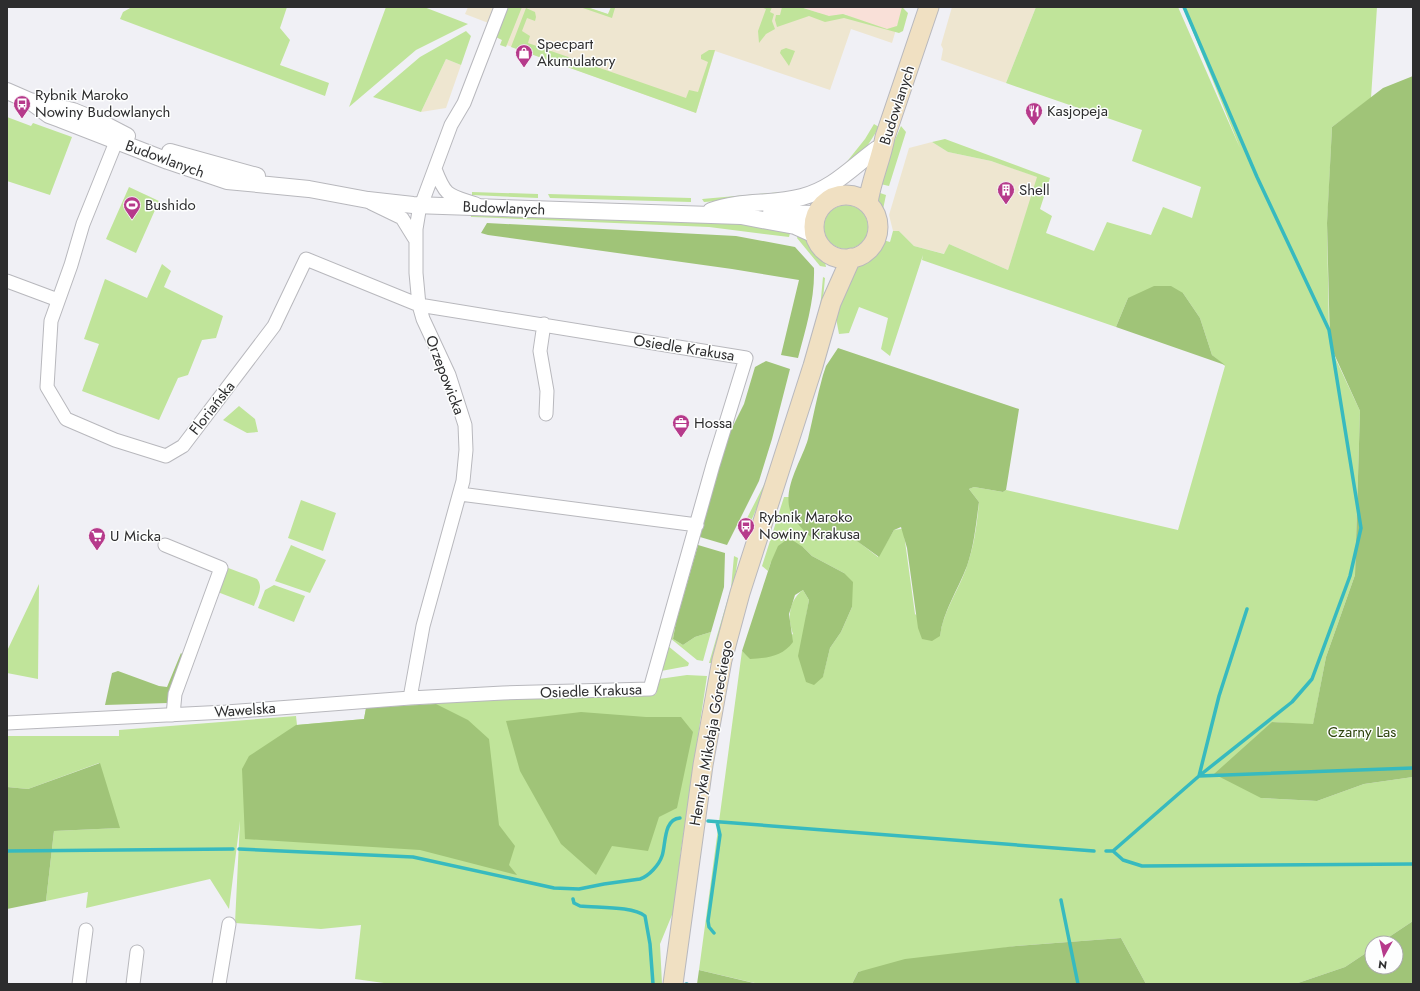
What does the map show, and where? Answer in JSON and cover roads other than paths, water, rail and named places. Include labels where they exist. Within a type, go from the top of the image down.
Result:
[{"type":"main road","name":"Budowlanych","points":[[868,203],[870,189],[881,159],[881,143],[929,7]]},
{"type":"main road","points":[[849,194],[860,180],[881,143]]},
{"type":"main road","points":[[849,194],[861,198],[868,203],[873,209],[878,220],[877,236],[874,244],[866,252],[851,258],[840,258],[830,255],[822,248],[815,235],[814,226],[816,214],[823,204],[829,199],[849,194]]},
{"type":"main road","name":"Henryka Mikołaja Góreckiego","points":[[830,255],[829,286],[831,303]]},
{"type":"main road","name":"Henryka Mikołaja Góreckiego","points":[[672,984],[702,764],[722,660],[740,593],[815,360],[831,303],[851,258]]},
{"type":"street","name":"Orzepowicka","points":[[410,698],[423,626],[460,494],[466,450],[464,425],[449,376],[423,319],[419,304],[415,239],[417,221],[451,125],[464,104],[501,7]]},
{"type":"street","name":"Budowlanych","points":[[7,91],[30,101],[73,111],[100,122],[118,137],[250,174],[288,182],[309,189],[361,198],[422,205],[741,216],[795,226],[815,235]]},
{"type":"street","name":"Floriańska","points":[[118,137],[83,224],[71,265],[51,321],[47,387],[66,419],[115,440],[166,456],[182,446],[274,326],[306,259],[419,304]]},
{"type":"street","name":"Budowlanych","points":[[701,215],[727,205],[787,200],[809,195],[841,179],[881,143]]},
{"type":"street","points":[[435,170],[442,187],[448,194],[489,208]]},
{"type":"street","name":"Orzepowicka","points":[[361,198],[402,218],[415,239]]},
{"type":"street","points":[[741,216],[764,213],[816,214]]},
{"type":"street","points":[[7,281],[58,300]]},
{"type":"street","name":"Osiedle Krakusa","points":[[410,698],[503,693],[650,689],[696,525],[746,358],[419,304]]},
{"type":"street","points":[[544,324],[540,351],[547,391],[546,414]]},
{"type":"street","points":[[460,494],[696,525]]},
{"type":"street","points":[[165,545],[221,568],[175,694],[172,715]]},
{"type":"street","name":"Wawelska","points":[[7,723],[172,715],[410,698]]},
{"type":"street","points":[[219,984],[229,924]]},
{"type":"street","points":[[79,984],[86,930]]},
{"type":"street","points":[[133,984],[137,952]]},
{"type":"waterway","points":[[1113,851],[1199,776],[1292,702],[1312,679],[1350,576],[1361,528],[1329,330],[1257,177],[1184,7]]},
{"type":"waterway","points":[[1247,609],[1219,696],[1199,776],[1413,768]]},
{"type":"waterway","points":[[239,849],[413,857],[554,888],[579,889],[640,879],[647,875],[653,870],[661,859],[668,828],[675,819],[680,818]]},
{"type":"waterway","points":[[708,821],[1094,851]]},
{"type":"waterway","points":[[714,933],[709,927],[708,921],[720,835],[717,822]]},
{"type":"waterway","points":[[7,851],[233,849]]},
{"type":"waterway","points":[[1106,851],[1113,851],[1123,860],[1142,866],[1413,864]]},
{"type":"waterway","points":[[573,899],[574,903],[580,906],[632,910],[645,916],[650,944],[653,984]]},
{"type":"waterway","points":[[1061,900],[1078,984]]},
{"type":"place","name":"Specpart Akumulatory","points":[[524,68]]},
{"type":"place","name":"Rybnik Maroko Nowiny Budowlanych","points":[[22,119]]},
{"type":"place","name":"Kasjopeja","points":[[1034,126]]},
{"type":"place","name":"Shell","points":[[1006,205]]},
{"type":"place","name":"Bushido","points":[[132,220]]},
{"type":"place","name":"Hossa","points":[[681,438]]},
{"type":"place","name":"Rybnik Maroko Nowiny Krakusa","points":[[746,541]]},
{"type":"place","name":"U Micka","points":[[97,551]]},
{"type":"park label","name":"Czarny Las","points":[[1362,732]]}]
